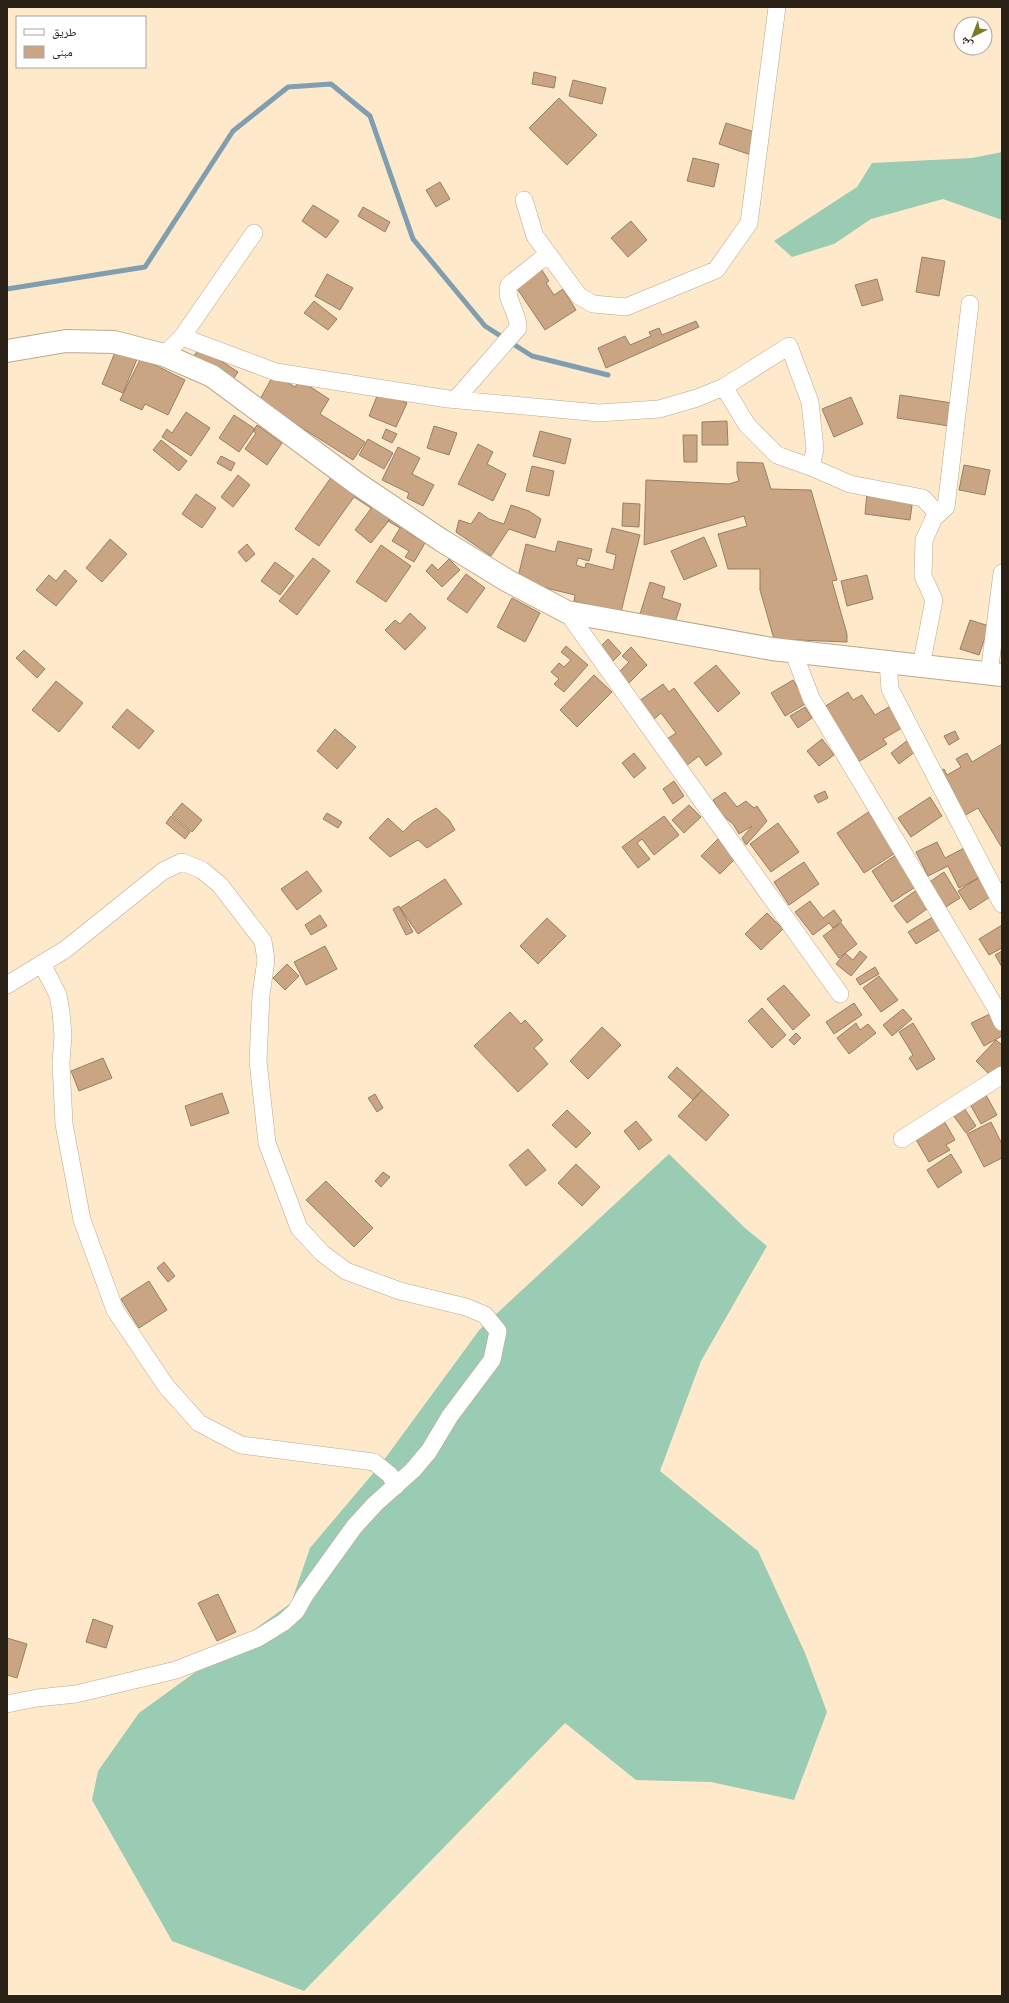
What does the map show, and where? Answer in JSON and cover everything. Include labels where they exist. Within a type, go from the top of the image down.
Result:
[{"type":"street","points":[[524,200],[535,236],[579,296],[593,304],[626,306],[716,270],[749,223],[777,7]]},
{"type":"street","points":[[164,355],[182,337],[254,233]]},
{"type":"street","points":[[456,400],[518,328],[519,320],[507,291],[508,285],[548,254]]},
{"type":"street","points":[[921,666],[934,600],[923,576],[924,540],[934,518],[946,507],[970,304]]},
{"type":"street","points":[[182,337],[276,372],[456,400],[599,413],[659,409],[697,398],[724,387],[789,346],[810,402],[815,449],[811,467]]},
{"type":"street","points":[[7,352],[66,341],[114,342],[164,355],[212,376],[355,482],[441,540],[508,581],[567,612],[793,651],[996,675],[1002,573]]},
{"type":"street","points":[[724,387],[747,425],[777,455],[811,467],[850,484],[923,498],[938,514]]},
{"type":"street","points":[[567,612],[840,994]]},
{"type":"street","points":[[793,651],[811,698],[996,1008],[1002,1022]]},
{"type":"street","points":[[888,662],[890,688],[1002,904]]},
{"type":"street","points":[[7,985],[66,949],[163,871],[182,862],[202,870],[220,885],[263,941],[266,960],[261,995],[258,1061],[267,1143],[298,1228],[322,1254],[346,1271],[400,1291],[466,1307],[485,1315],[498,1331],[492,1360],[450,1416],[429,1451],[413,1470],[375,1504],[354,1527],[305,1595],[296,1611],[284,1622],[258,1638],[176,1670],[76,1694],[37,1698],[7,1704]]},
{"type":"street","points":[[42,964],[58,995],[61,1012],[63,1035],[61,1064],[64,1124],[82,1220],[115,1310],[166,1386],[199,1423],[241,1445],[374,1462],[387,1472],[396,1486]]},
{"type":"street","points":[[902,1139],[1002,1076]]},
{"type":"green space","points":[[1002,152],[1002,220],[943,199],[871,219],[834,244],[792,257],[774,241],[857,187],[872,163],[972,158]]},
{"type":"green space","points":[[669,1154],[745,1228],[767,1246],[701,1361],[660,1471],[758,1551],[805,1653],[827,1712],[794,1800],[711,1782],[636,1780],[565,1723],[304,1991],[172,1941],[92,1800],[98,1771],[139,1713],[291,1603],[310,1548],[381,1464],[480,1329]]},
{"type":"building","points":[[534,72],[556,77],[554,88],[532,84]]},
{"type":"building","points":[[573,80],[606,88],[602,104],[569,96]]},
{"type":"building","points":[[559,98],[597,135],[567,165],[529,128]]},
{"type":"building","points":[[726,123],[758,133],[751,155],[719,144]]},
{"type":"building","points":[[693,158],[719,164],[714,187],[687,181]]},
{"type":"building","points":[[440,182],[450,199],[436,207],[426,190]]},
{"type":"building","points":[[313,205],[339,221],[326,238],[302,221]]},
{"type":"building","points":[[363,207],[390,222],[385,232],[358,216]]},
{"type":"building","points":[[631,221],[647,240],[628,257],[611,238]]},
{"type":"building","points":[[922,257],[945,261],[939,296],[916,292]]},
{"type":"building","points":[[542,270],[549,281],[546,283],[554,295],[563,289],[576,310],[545,330],[516,287]]},
{"type":"building","points":[[327,274],[353,288],[340,310],[315,296]]},
{"type":"building","points":[[877,279],[883,300],[862,306],[855,285]]},
{"type":"building","points":[[314,301],[337,319],[328,330],[304,313]]},
{"type":"building","points":[[696,321],[699,327],[606,368],[598,348],[625,336],[630,345],[651,336],[649,332],[659,328],[662,335]]},
{"type":"building","points":[[200,347],[238,372],[228,387],[190,362]]},
{"type":"building","points":[[116,350],[137,359],[123,393],[102,384]]},
{"type":"building","points":[[141,358],[185,380],[168,415],[145,404],[142,410],[120,400]]},
{"type":"building","points":[[274,374],[295,387],[300,380],[329,399],[320,414],[365,442],[353,460],[259,401]]},
{"type":"building","points":[[379,391],[407,403],[396,427],[369,416]]},
{"type":"building","points":[[900,395],[952,403],[949,426],[897,418]]},
{"type":"building","points":[[851,397],[863,424],[834,437],[822,409]]},
{"type":"building","points":[[186,412],[210,428],[191,456],[162,437],[167,429],[172,433]]},
{"type":"building","points":[[234,415],[255,429],[239,452],[219,438]]},
{"type":"building","points":[[727,421],[728,445],[702,445],[702,422]]},
{"type":"building","points":[[257,425],[282,443],[267,465],[245,449],[256,433],[253,431]]},
{"type":"building","points":[[434,426],[457,433],[449,455],[427,448]]},
{"type":"building","points":[[386,429],[397,434],[392,443],[382,438]]},
{"type":"building","points":[[540,431],[571,439],[565,464],[533,456]]},
{"type":"building","points":[[683,435],[697,435],[697,462],[684,462]]},
{"type":"building","points":[[368,439],[393,453],[384,469],[359,455]]},
{"type":"building","points":[[161,440],[187,461],[179,471],[153,450]]},
{"type":"building","points":[[478,444],[493,452],[487,464],[506,474],[493,501],[458,484]]},
{"type":"building","points":[[398,447],[420,458],[412,474],[434,485],[423,506],[407,498],[409,493],[382,480]]},
{"type":"building","points":[[221,456],[235,463],[231,471],[217,463]]},
{"type":"building","points":[[737,462],[763,463],[771,489],[811,490],[837,580],[832,581],[847,634],[847,642],[774,639],[760,590],[760,569],[728,569],[718,534],[747,526],[744,516],[644,545],[646,480],[729,484],[739,481]]},
{"type":"building","points":[[964,465],[990,470],[985,495],[959,490]]},
{"type":"building","points":[[532,466],[554,471],[549,496],[526,491]]},
{"type":"building","points":[[238,475],[250,485],[233,507],[221,497]]},
{"type":"building","points":[[332,476],[373,504],[371,508],[354,497],[319,546],[295,529]]},
{"type":"building","points":[[867,493],[913,498],[910,520],[865,514]]},
{"type":"building","points":[[196,494],[216,508],[202,528],[182,514]]},
{"type":"building","points":[[378,499],[395,513],[371,543],[355,530]]},
{"type":"building","points":[[623,503],[640,504],[639,527],[622,526]]},
{"type":"building","points":[[511,505],[529,511],[541,519],[535,538],[509,529],[491,556],[456,532],[459,520],[471,524],[479,512],[489,519],[504,524]]},
{"type":"building","points":[[391,516],[410,527],[407,532],[425,543],[414,562],[405,557],[409,551],[392,541],[400,528],[388,521]]},
{"type":"building","points":[[612,528],[640,535],[620,616],[601,608],[574,601],[575,595],[517,581],[526,544],[555,552],[558,541],[592,549],[589,561],[578,558],[576,565],[585,568],[586,563],[613,570],[616,555],[606,552]]},
{"type":"building","points":[[704,537],[717,566],[684,580],[671,551]]},
{"type":"building","points":[[110,539],[127,554],[102,582],[86,568]]},
{"type":"building","points":[[247,544],[255,554],[246,562],[238,552]]},
{"type":"building","points":[[381,545],[411,566],[386,602],[356,582]]},
{"type":"building","points":[[313,558],[330,571],[297,615],[279,601]]},
{"type":"building","points":[[449,559],[460,570],[442,587],[426,571],[432,564],[438,570]]},
{"type":"building","points":[[275,562],[294,576],[280,595],[261,581]]},
{"type":"building","points":[[65,570],[77,581],[56,606],[36,590],[49,575],[56,581]]},
{"type":"building","points":[[466,574],[485,588],[467,613],[447,599]]},
{"type":"building","points":[[867,575],[873,599],[847,606],[841,581]]},
{"type":"building","points":[[650,582],[665,587],[662,598],[681,604],[674,625],[640,614]]},
{"type":"building","points":[[512,598],[540,613],[525,642],[497,627]]},
{"type":"building","points":[[410,613],[426,628],[405,650],[385,630],[395,620],[400,624]]},
{"type":"building","points":[[970,620],[989,626],[979,655],[960,649]]},
{"type":"building","points":[[608,639],[621,653],[611,663],[597,650]]},
{"type":"building","points":[[566,646],[588,665],[564,692],[554,684],[559,679],[551,672],[559,663],[564,667],[571,660],[561,652]]},
{"type":"building","points":[[631,647],[647,665],[626,686],[616,675],[629,662],[622,656]]},
{"type":"building","points":[[24,650],[45,669],[37,678],[16,658]]},
{"type":"building","points":[[716,665],[740,693],[718,712],[694,683]]},
{"type":"building","points":[[594,675],[612,692],[577,727],[560,710]]},
{"type":"building","points":[[793,680],[807,703],[785,716],[771,693]]},
{"type":"building","points":[[56,681],[83,703],[59,732],[32,710]]},
{"type":"building","points":[[663,684],[669,692],[674,688],[722,754],[706,766],[699,756],[686,766],[667,739],[676,733],[661,713],[653,720],[639,701]]},
{"type":"building","points":[[848,692],[853,700],[862,695],[875,715],[894,704],[907,725],[883,739],[887,744],[855,764],[821,709]]},
{"type":"building","points":[[805,707],[812,718],[798,728],[790,716]]},
{"type":"building","points":[[127,709],[154,731],[139,749],[112,727]]},
{"type":"building","points":[[335,729],[356,747],[337,769],[317,751]]},
{"type":"building","points":[[955,731],[959,739],[949,745],[944,736]]},
{"type":"building","points":[[822,739],[834,755],[819,766],[807,751]]},
{"type":"building","points":[[908,740],[916,751],[899,764],[891,753]]},
{"type":"building","points":[[1002,744],[1002,848],[978,808],[964,816],[938,772],[944,769],[947,775],[961,767],[956,759],[967,753],[972,762]]},
{"type":"building","points":[[634,753],[646,768],[634,778],[622,763]]},
{"type":"building","points":[[674,781],[684,796],[673,804],[663,789]]},
{"type":"building","points":[[825,791],[828,798],[818,803],[814,796]]},
{"type":"building","points":[[725,792],[737,807],[746,801],[754,808],[757,806],[767,821],[746,845],[742,838],[752,826],[739,834],[733,824],[722,815],[713,800]]},
{"type":"building","points":[[930,797],[942,816],[911,837],[898,818]]},
{"type":"building","points":[[182,803],[202,820],[192,832],[172,815]]},
{"type":"building","points":[[689,805],[701,817],[684,833],[672,820]]},
{"type":"building","points":[[436,808],[449,820],[455,830],[427,848],[418,840],[390,857],[369,838],[388,818],[403,832],[413,822]]},
{"type":"building","points":[[873,809],[900,850],[864,873],[837,833]]},
{"type":"building","points":[[327,813],[342,822],[338,828],[323,819]]},
{"type":"building","points":[[171,816],[190,832],[185,839],[166,823]]},
{"type":"building","points":[[664,816],[679,835],[654,855],[642,839],[637,843],[650,859],[638,868],[622,847]]},
{"type":"building","points":[[778,823],[799,852],[771,872],[750,844]]},
{"type":"building","points":[[718,839],[737,857],[720,874],[701,856]]},
{"type":"building","points":[[937,842],[945,858],[966,847],[981,877],[959,888],[948,866],[928,876],[916,852]]},
{"type":"building","points":[[899,853],[920,884],[892,902],[872,871]]},
{"type":"building","points":[[804,862],[819,884],[789,905],[774,882]]},
{"type":"building","points":[[307,871],[322,891],[297,910],[281,889]]},
{"type":"building","points":[[944,872],[960,898],[941,910],[925,885]]},
{"type":"building","points":[[981,876],[993,895],[970,910],[958,891]]},
{"type":"building","points":[[445,879],[462,904],[418,934],[400,908]]},
{"type":"building","points":[[918,889],[931,906],[907,923],[894,906]]},
{"type":"building","points":[[810,901],[823,918],[834,910],[842,921],[833,928],[829,923],[813,935],[795,912]]},
{"type":"building","points":[[399,906],[413,932],[406,935],[393,909]]},
{"type":"building","points":[[767,913],[783,929],[761,950],[745,934]]},
{"type":"building","points":[[320,915],[327,926],[311,935],[305,925]]},
{"type":"building","points":[[936,915],[944,927],[916,944],[908,932]]},
{"type":"building","points":[[547,918],[566,936],[538,964],[520,946]]},
{"type":"building","points":[[841,923],[857,944],[839,958],[823,936]]},
{"type":"building","points":[[1002,925],[1002,948],[989,955],[979,939]]},
{"type":"building","points":[[325,946],[337,969],[306,985],[294,962]]},
{"type":"building","points":[[860,951],[867,957],[851,976],[836,964],[845,953],[853,960]]},
{"type":"building","points":[[1002,951],[1002,967],[995,955]]},
{"type":"building","points":[[287,964],[299,976],[285,990],[273,978]]},
{"type":"building","points":[[875,967],[879,974],[860,985],[856,979]]},
{"type":"building","points":[[879,976],[898,1000],[881,1012],[863,988]]},
{"type":"building","points":[[784,985],[810,1015],[793,1030],[767,999]]},
{"type":"building","points":[[854,1003],[862,1015],[834,1034],[826,1022]]},
{"type":"building","points":[[762,1008],[786,1035],[772,1048],[748,1021]]},
{"type":"building","points":[[903,1009],[912,1019],[892,1036],[883,1025]]},
{"type":"building","points":[[510,1012],[521,1024],[525,1020],[543,1040],[534,1048],[548,1064],[518,1092],[474,1046]]},
{"type":"building","points":[[994,1012],[1002,1028],[1002,1036],[984,1046],[971,1023]]},
{"type":"building","points":[[856,1023],[860,1030],[868,1024],[876,1033],[849,1054],[837,1038]]},
{"type":"building","points":[[913,1023],[935,1059],[917,1070],[909,1058],[913,1055],[899,1032]]},
{"type":"building","points":[[602,1027],[621,1045],[588,1079],[570,1061]]},
{"type":"building","points":[[796,1033],[801,1038],[794,1045],[789,1040]]},
{"type":"building","points":[[996,1040],[1002,1045],[1002,1070],[994,1079],[976,1061]]},
{"type":"building","points":[[103,1058],[112,1078],[79,1091],[71,1071]]},
{"type":"building","points":[[677,1067],[702,1090],[693,1100],[668,1077]]},
{"type":"building","points":[[702,1090],[729,1115],[706,1141],[678,1116]]},
{"type":"building","points":[[222,1093],[229,1113],[191,1126],[185,1106]]},
{"type":"building","points":[[375,1094],[383,1108],[377,1112],[368,1098]]},
{"type":"building","points":[[986,1095],[997,1115],[981,1124],[970,1104]]},
{"type":"building","points":[[964,1108],[976,1126],[966,1133],[953,1115]]},
{"type":"building","points":[[567,1110],[591,1133],[576,1148],[552,1125]]},
{"type":"building","points":[[943,1119],[955,1140],[946,1145],[950,1150],[929,1162],[914,1136]]},
{"type":"building","points":[[636,1121],[652,1140],[639,1150],[624,1131]]},
{"type":"building","points":[[991,1122],[1002,1144],[1002,1158],[984,1167],[967,1134]]},
{"type":"building","points":[[528,1149],[546,1170],[526,1186],[509,1165]]},
{"type":"building","points":[[951,1154],[962,1172],[938,1188],[927,1170]]},
{"type":"building","points":[[576,1164],[600,1187],[582,1206],[558,1183]]},
{"type":"building","points":[[383,1172],[390,1177],[381,1187],[375,1181]]},
{"type":"building","points":[[326,1181],[373,1228],[354,1247],[306,1200]]},
{"type":"building","points":[[164,1262],[175,1276],[168,1282],[157,1268]]},
{"type":"building","points":[[149,1281],[167,1310],[139,1328],[121,1299]]},
{"type":"building","points":[[218,1594],[236,1632],[217,1641],[198,1603]]},
{"type":"building","points":[[93,1619],[113,1626],[106,1648],[86,1642]]},
{"type":"building","points":[[7,1638],[27,1644],[17,1678],[7,1675]]},
{"type":"waterway","points":[[7,289],[145,267],[233,131],[288,87],[331,84],[370,116],[413,239],[485,326],[532,356],[608,375]]}]
